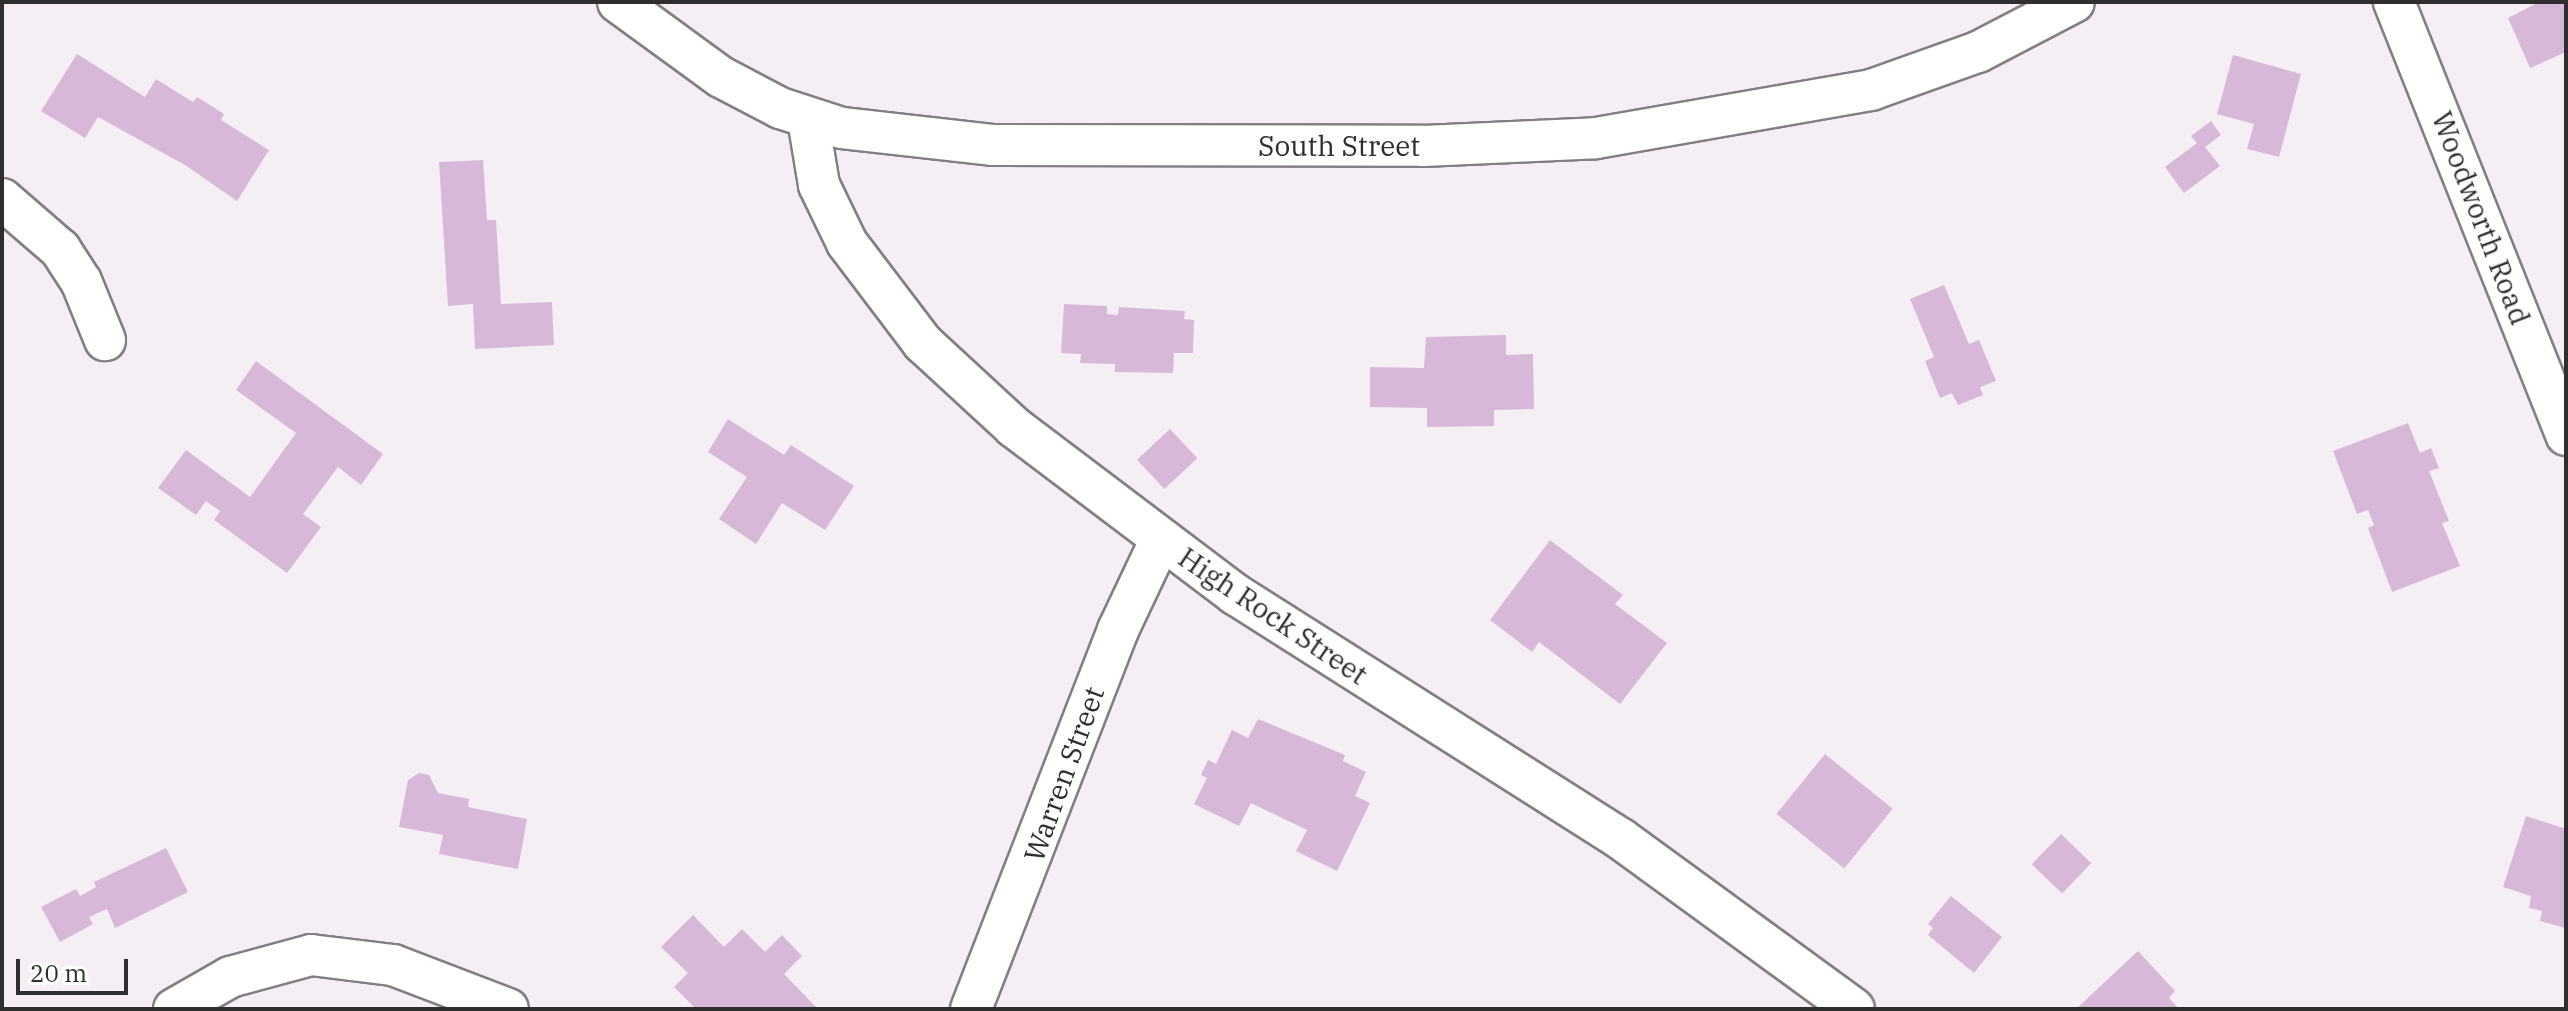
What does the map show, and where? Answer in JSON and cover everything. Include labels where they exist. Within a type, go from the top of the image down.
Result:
[{"type":"street","name":"South Street","points":[[618,2],[721,77],[808,119],[880,134],[994,145],[1434,146],[1596,138],[1871,90],[1978,52],[2074,2]]},
{"type":"street","name":"Woodworth Road","points":[[2394,2],[2566,435]]},
{"type":"street","name":"High Rock Street","points":[[808,119],[812,161],[831,213],[847,243],[923,343],[1014,427],[1160,541],[1313,645],[1621,839],[1854,1009]]},
{"type":"street","points":[[2,199],[60,249],[81,281],[105,340]]},
{"type":"street","name":"Warren Street","points":[[971,1009],[1118,630],[1160,541]]},
{"type":"street","points":[[174,1009],[230,977],[311,955],[393,965],[508,1009]]},
{"type":"building","points":[[2539,2],[2566,2],[2566,52],[2530,68],[2508,18]]},
{"type":"building","points":[[77,54],[145,97],[156,79],[193,102],[197,97],[224,114],[221,120],[269,150],[237,201],[185,165],[98,117],[85,138],[41,111]]},
{"type":"building","points":[[2233,55],[2301,74],[2279,157],[2247,149],[2254,124],[2217,114]]},
{"type":"building","points":[[2211,121],[2221,135],[2205,147],[2220,166],[2184,193],[2165,167],[2197,143],[2191,136]]},
{"type":"building","points":[[483,160],[487,220],[496,220],[501,304],[552,302],[554,345],[475,349],[473,304],[448,306],[439,162]]},
{"type":"building","points":[[1944,285],[1969,344],[1979,340],[1996,381],[1980,387],[1983,395],[1958,405],[1952,393],[1940,398],[1925,361],[1934,357],[1910,299]]},
{"type":"building","points":[[1064,304],[1107,306],[1107,314],[1118,315],[1119,307],[1185,311],[1184,319],[1194,320],[1193,353],[1174,353],[1173,373],[1115,372],[1115,364],[1080,363],[1081,354],[1061,353]]},
{"type":"building","points":[[1506,335],[1506,355],[1533,354],[1534,409],[1494,410],[1494,426],[1427,427],[1427,408],[1370,407],[1370,367],[1424,368],[1426,337]]},
{"type":"building","points":[[256,361],[383,454],[361,485],[338,467],[303,514],[321,527],[287,573],[214,520],[220,511],[206,501],[196,515],[158,488],[186,450],[250,497],[296,433],[236,390]]},
{"type":"building","points":[[728,419],[784,455],[791,445],[854,486],[825,530],[782,503],[756,544],[719,519],[747,477],[708,452]]},
{"type":"building","points":[[2408,423],[2420,453],[2431,448],[2439,468],[2429,471],[2449,521],[2442,523],[2460,566],[2392,592],[2368,528],[2374,525],[2368,510],[2357,514],[2333,451]]},
{"type":"building","points":[[1170,429],[1197,458],[1164,489],[1137,460]]},
{"type":"building","points":[[1550,540],[1623,595],[1615,604],[1667,643],[1620,704],[1539,642],[1532,652],[1490,620]]},
{"type":"building","points":[[1258,719],[1345,755],[1343,761],[1366,772],[1355,796],[1370,803],[1337,871],[1296,851],[1307,830],[1251,803],[1239,826],[1194,804],[1207,778],[1201,775],[1208,760],[1216,764],[1232,730],[1248,738]]},
{"type":"building","points":[[1825,754],[1893,809],[1844,869],[1777,814]]},
{"type":"building","points":[[419,773],[429,775],[438,793],[469,799],[468,807],[527,819],[518,869],[439,854],[443,835],[399,827],[408,780]]},
{"type":"building","points":[[2526,816],[2566,829],[2566,928],[2540,921],[2542,911],[2529,908],[2531,896],[2503,887]]},
{"type":"building","points":[[2061,834],[2091,863],[2062,893],[2032,864]]},
{"type":"building","points":[[166,848],[188,892],[115,928],[107,909],[89,917],[93,924],[60,942],[41,907],[76,889],[80,896],[96,887],[94,882]]},
{"type":"building","points":[[1951,896],[2002,937],[1974,973],[1928,935],[1933,928],[1928,924]]},
{"type":"building","points":[[693,915],[724,947],[742,929],[765,952],[782,935],[802,956],[784,974],[818,1009],[696,1009],[674,987],[688,973],[661,947]]},
{"type":"building","points":[[2138,951],[2175,991],[2169,998],[2179,1009],[2076,1009]]}]
